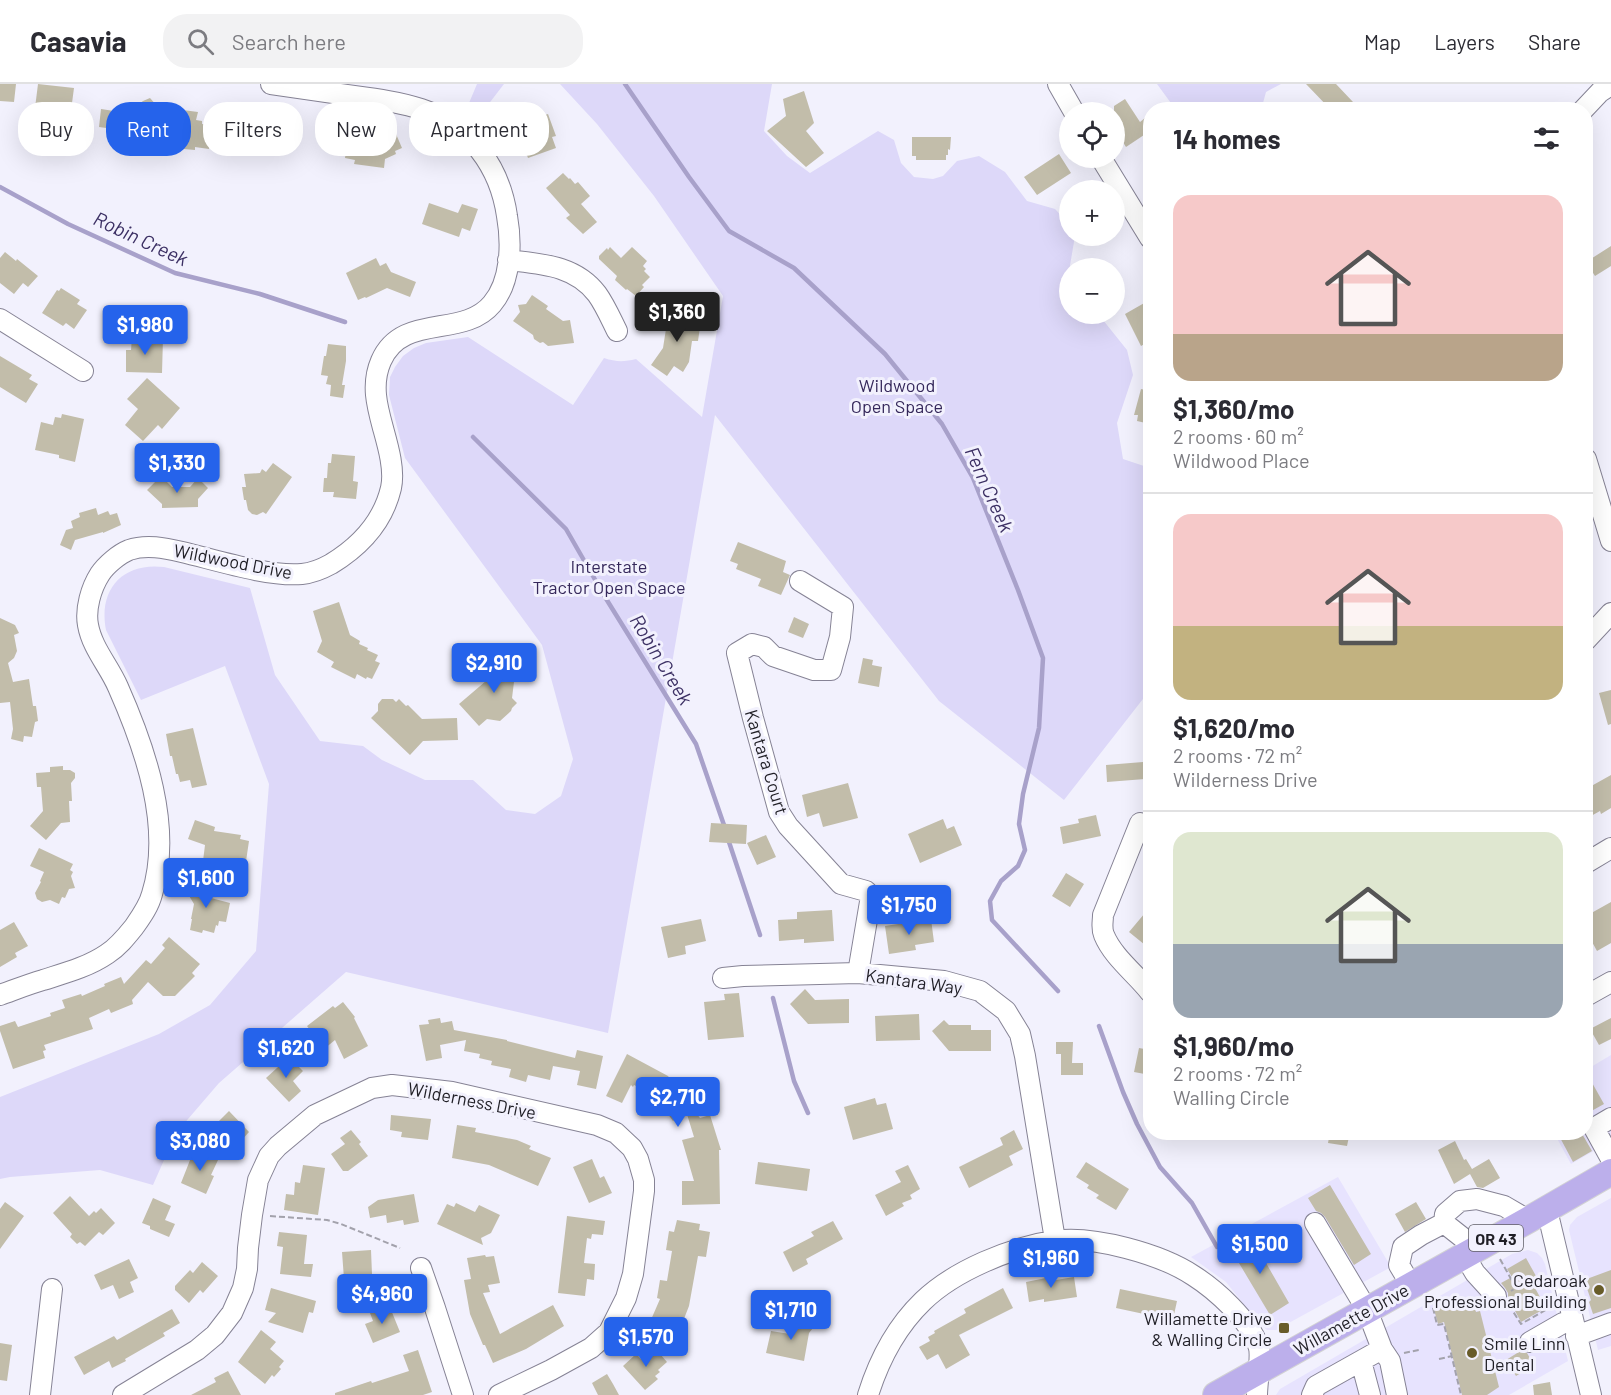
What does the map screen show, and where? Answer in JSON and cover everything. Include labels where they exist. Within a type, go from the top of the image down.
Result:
[{"type":"main road","name":"Willamette Drive","points":[[1216,1395],[1257,1383],[1367,1310],[1421,1292],[1471,1252],[1611,1172]]},
{"type":"street","name":"Wildwood Drive","points":[[0,995],[69,972],[105,956],[130,932],[152,897],[159,854],[158,824],[153,791],[136,726],[113,675],[94,643],[88,626],[87,612],[91,592],[101,573],[113,560],[128,551],[148,547],[282,574],[313,572],[328,566],[364,539],[381,514],[392,487],[388,452],[375,400],[376,379],[385,353],[392,343],[417,330],[453,324],[481,314],[492,304],[505,276],[510,231],[500,183],[479,148],[464,132],[446,119],[397,103],[271,84]]},
{"type":"street","points":[[1058,84],[1068,102]]},
{"type":"street","points":[[1591,102],[1611,85]]},
{"type":"street","points":[[1107,168],[1143,227]]},
{"type":"street","points":[[508,260],[558,267],[575,274],[598,295],[617,331]]},
{"type":"street","points":[[0,319],[83,371]]},
{"type":"street","points":[[1593,482],[1611,541]]},
{"type":"street","name":"Kantara Court","points":[[800,581],[843,607],[840,637],[831,670],[814,670],[773,656],[764,647],[752,644],[737,653],[779,812],[788,826],[841,884],[866,891],[872,896],[858,973]]},
{"type":"street","points":[[1593,632],[1611,613]]},
{"type":"street","points":[[1140,822],[1103,915],[1102,927],[1114,951],[1143,984]]},
{"type":"street","points":[[1593,859],[1611,848]]},
{"type":"street","name":"Kantara Way","points":[[723,978],[858,973],[944,981],[980,991],[1006,1011],[1020,1034],[1025,1056],[1055,1240]]},
{"type":"street","points":[[1593,992],[1611,982]]},
{"type":"street","name":"Wilderness Drive","points":[[123,1395],[197,1350],[215,1335],[232,1313],[243,1288],[247,1269],[254,1197],[258,1180],[269,1156],[315,1115],[372,1088],[392,1085],[452,1092],[597,1125],[616,1133],[625,1140],[642,1169],[644,1191],[632,1281],[626,1299],[609,1332],[586,1351],[499,1395]]},
{"type":"street","points":[[1611,1118],[1594,1128],[1611,1159]]},
{"type":"street","points":[[1496,1296],[1475,1273],[1471,1252],[1444,1223],[1445,1214],[1460,1201],[1477,1199],[1538,1215],[1574,1328],[1591,1395]]},
{"type":"street","points":[[1315,1223],[1390,1352],[1398,1395]]},
{"type":"street","points":[[1421,1292],[1399,1265],[1403,1247],[1444,1223]]},
{"type":"street","points":[[868,1395],[884,1355],[896,1334],[930,1295],[950,1280],[995,1257],[1026,1246],[1055,1240],[1077,1240],[1121,1246],[1161,1259],[1188,1272],[1218,1294],[1246,1325],[1259,1347],[1257,1383]]},
{"type":"street","points":[[421,1268],[463,1395]]},
{"type":"street","points":[[40,1395],[52,1289]]},
{"type":"street","points":[[1530,1342],[1563,1323],[1574,1328],[1611,1323]]},
{"type":"street","points":[[1312,1395],[1316,1386],[1361,1361],[1390,1352]]},
{"type":"street","points":[[1361,1361],[1370,1395]]},
{"type":"path","points":[[265,1215],[327,1220],[400,1248]]},
{"type":"path","points":[[1421,1292],[1437,1325],[1444,1324],[1461,1395]]},
{"type":"path","points":[[1511,1309],[1521,1324],[1549,1308],[1555,1311]]},
{"type":"path","points":[[1390,1352],[1419,1350]]},
{"type":"path","points":[[1439,1359],[1452,1356]]},
{"type":"shaded area","points":[[1611,1055],[1611,1141],[1571,1164],[1558,1140],[1593,1140],[1593,1066]]},
{"type":"shaded area","points":[[1338,1177],[1391,1267],[1276,1330],[1267,1330],[1226,1282],[1191,1257]]},
{"type":"shaded area","points":[[1611,1198],[1611,1346],[1598,1350],[1569,1230],[1577,1217]]},
{"type":"shaded area","points":[[1528,1250],[1537,1253],[1545,1264],[1568,1361],[1509,1395],[1276,1395],[1280,1389],[1512,1254]]},
{"type":"green space","points":[[477,84],[504,84],[490,102],[469,102]]},
{"type":"green space","points":[[560,84],[772,84],[764,131],[787,156],[810,173],[878,131],[894,140],[901,163],[914,177],[933,179],[943,176],[957,161],[979,156],[1005,172],[1027,201],[1055,209],[1059,213],[1059,246],[1073,246],[1071,258],[1059,258],[1059,324],[1106,324],[1127,350],[1133,375],[1117,423],[1123,459],[1143,466],[1143,699],[1064,800],[939,701],[715,415],[608,1033],[346,972],[219,1083],[176,1133],[153,1185],[100,1170],[0,1179],[0,1097],[159,1034],[210,1005],[256,951],[269,784],[225,666],[141,700],[106,630],[106,602],[117,581],[126,574],[137,569],[164,567],[250,588],[275,675],[320,741],[363,746],[382,760],[425,780],[473,780],[506,810],[535,814],[561,796],[573,759],[542,645],[405,458],[389,395],[390,377],[403,356],[414,348],[426,343],[468,337],[573,405],[604,358],[620,361],[636,359],[702,417],[723,296],[654,196],[597,124]]},
{"type":"green space","points":[[1157,84],[1281,84],[1266,92],[1263,102],[1170,102]]},
{"type":"building","points":[[0,84],[16,84],[14,102],[0,101]]},
{"type":"building","points":[[38,84],[74,88],[72,102],[36,102]]},
{"type":"building","points":[[1306,84],[1336,84],[1353,102],[1323,102]]},
{"type":"building","points":[[804,91],[814,123],[806,131],[824,153],[806,167],[767,131],[786,116],[783,99]]},
{"type":"building","points":[[150,98],[154,102],[142,102]]},
{"type":"building","points":[[1125,99],[1140,122],[1143,120],[1143,136],[1126,147],[1125,102],[1120,102]]},
{"type":"building","points":[[101,109],[106,110],[106,128],[99,127]]},
{"type":"building","points":[[191,111],[198,112],[196,120],[202,121],[203,124],[203,148],[195,147],[195,150],[191,150]]},
{"type":"building","points":[[549,117],[556,136],[552,137],[556,148],[549,150]]},
{"type":"building","points":[[397,136],[402,148],[397,150]]},
{"type":"building","points":[[912,137],[951,137],[946,160],[916,160],[916,156],[912,156]]},
{"type":"building","points":[[1059,154],[1059,168],[1068,168],[1071,173],[1037,195],[1024,177]]},
{"type":"building","points":[[345,156],[392,156],[385,159],[384,168],[354,164],[355,160],[345,158]]},
{"type":"building","points":[[563,173],[575,184],[578,182],[590,196],[581,204],[597,222],[583,234],[566,218],[570,215],[546,188]]},
{"type":"building","points":[[429,203],[458,213],[462,204],[478,209],[470,231],[462,228],[459,237],[422,224]]},
{"type":"building","points":[[1611,246],[1611,266],[1595,276],[1593,258]]},
{"type":"building","points":[[610,247],[621,258],[632,247],[647,261],[643,266],[646,269],[644,271],[650,277],[636,296],[615,280],[617,276],[599,259],[599,256]]},
{"type":"building","points":[[5,252],[38,276],[28,287],[23,283],[14,294],[0,283],[0,258]]},
{"type":"building","points":[[376,258],[380,266],[386,263],[391,272],[416,282],[410,297],[387,288],[358,300],[346,273]]},
{"type":"building","points":[[61,288],[80,300],[77,304],[87,310],[74,329],[66,323],[63,326],[42,313],[57,290]]},
{"type":"building","points":[[532,295],[548,306],[546,309],[563,321],[570,320],[574,343],[548,346],[534,339],[533,335],[513,321],[520,312],[518,305],[526,304]]},
{"type":"building","points":[[1143,304],[1143,345],[1141,346],[1125,314]]},
{"type":"building","points":[[667,315],[701,320],[698,341],[692,341],[689,362],[683,372],[674,366],[667,376],[651,365],[663,348],[666,329],[661,325],[662,318]]},
{"type":"building","points":[[132,337],[163,338],[162,373],[126,372],[126,350],[131,350]]},
{"type":"building","points":[[328,344],[346,346],[343,398],[330,396],[331,385],[326,384],[328,376],[321,375]]},
{"type":"building","points":[[0,356],[32,375],[29,379],[38,384],[26,403],[0,387]]},
{"type":"building","points":[[147,378],[180,408],[162,429],[158,425],[143,441],[125,425],[138,409],[127,399]]},
{"type":"building","points":[[1141,389],[1143,389],[1143,422],[1137,421],[1138,415],[1134,415]]},
{"type":"building","points":[[62,414],[84,419],[75,462],[59,458],[59,455],[35,450],[41,422],[53,425],[55,417],[61,418]]},
{"type":"building","points":[[332,454],[355,456],[353,481],[358,482],[356,499],[333,497],[334,492],[323,492],[324,478],[327,478],[328,463],[331,463]]},
{"type":"building","points":[[273,463],[292,477],[266,514],[263,512],[257,515],[252,514],[244,500],[242,487],[246,487],[244,474],[260,473],[262,469],[266,472]]},
{"type":"building","points":[[161,476],[172,487],[190,487],[198,478],[208,488],[198,499],[198,507],[162,508],[162,504],[147,490]]},
{"type":"building","points":[[96,508],[98,515],[108,511],[110,515],[117,513],[121,525],[103,533],[75,540],[71,550],[60,545],[66,530],[73,528],[71,521],[80,517],[79,513]]},
{"type":"building","points":[[738,542],[786,561],[783,572],[790,575],[781,595],[758,586],[761,579],[736,569],[738,564],[730,561]]},
{"type":"building","points":[[339,602],[350,635],[360,641],[359,644],[368,648],[367,650],[378,655],[375,661],[380,663],[372,679],[367,677],[366,679],[357,674],[355,679],[331,667],[334,662],[317,652],[322,641],[313,611]]},
{"type":"building","points":[[794,617],[809,624],[803,638],[788,632]]},
{"type":"building","points":[[0,618],[15,625],[19,633],[14,635],[17,651],[8,663],[13,682],[29,679],[33,706],[36,706],[38,721],[35,722],[32,737],[24,736],[23,742],[11,739],[13,729],[10,702],[0,703]]},
{"type":"building","points":[[498,656],[517,658],[512,698],[517,703],[500,721],[487,719],[479,726],[459,704],[493,675],[494,670],[496,671]]},
{"type":"building","points":[[863,658],[873,660],[872,665],[882,667],[879,687],[858,683]]},
{"type":"building","points":[[1611,690],[1611,724],[1608,725],[1599,693]]},
{"type":"building","points":[[382,699],[393,699],[396,702],[399,699],[422,719],[457,718],[458,740],[423,741],[410,755],[371,718],[378,711],[378,704]]},
{"type":"building","points":[[193,728],[207,785],[192,788],[190,780],[180,782],[176,774],[166,734]]},
{"type":"building","points":[[1143,762],[1143,779],[1107,782],[1106,765]]},
{"type":"building","points":[[63,766],[63,770],[75,773],[75,778],[71,783],[72,801],[69,801],[70,822],[61,823],[46,840],[30,826],[43,811],[41,787],[37,787],[36,773],[50,772],[50,767]]},
{"type":"building","points":[[1611,775],[1611,808],[1601,814],[1600,811],[1593,815],[1593,785]]},
{"type":"building","points":[[848,783],[858,818],[823,827],[819,813],[807,817],[802,795]]},
{"type":"building","points":[[1096,815],[1101,836],[1063,844],[1060,827],[1079,823],[1078,819]]},
{"type":"building","points":[[943,819],[947,829],[954,826],[962,845],[920,863],[908,834]]},
{"type":"building","points":[[195,820],[215,827],[214,831],[241,835],[240,839],[249,841],[245,868],[242,867],[241,875],[202,869],[205,845],[188,839]]},
{"type":"building","points":[[711,823],[747,825],[746,844],[709,842]]},
{"type":"building","points":[[766,835],[776,857],[757,865],[747,843]]},
{"type":"building","points":[[39,848],[73,864],[70,870],[73,872],[71,876],[75,888],[69,889],[59,904],[50,900],[42,902],[37,899],[35,893],[44,872],[30,866]]},
{"type":"building","points":[[1066,873],[1084,884],[1070,907],[1052,896]]},
{"type":"building","points":[[200,880],[211,898],[230,903],[226,922],[219,921],[214,933],[190,930],[194,904],[185,889]]},
{"type":"building","points":[[1611,902],[1611,943],[1597,951],[1593,944],[1593,912]]},
{"type":"building","points":[[832,910],[834,941],[804,943],[804,939],[779,941],[778,920],[797,919],[797,912]]},
{"type":"building","points":[[1143,915],[1143,943],[1129,932]]},
{"type":"building","points":[[701,919],[706,941],[685,946],[686,954],[668,958],[661,927]]},
{"type":"building","points":[[931,919],[934,942],[915,945],[916,950],[889,954],[885,926]]},
{"type":"building","points":[[14,922],[28,946],[15,953],[17,957],[0,967],[0,930]]},
{"type":"building","points":[[169,937],[200,964],[192,973],[195,976],[175,996],[163,996],[148,982],[132,1000],[133,1004],[111,1013],[109,1009],[89,1018],[93,1029],[44,1045],[45,1058],[13,1069],[0,1026],[15,1021],[18,1027],[51,1016],[50,1013],[65,1008],[62,1000],[81,994],[82,996],[121,977],[124,984],[146,960],[151,964],[165,948],[162,945]]},
{"type":"building","points":[[805,989],[815,1000],[849,999],[849,1023],[808,1024],[790,1004]]},
{"type":"building","points":[[739,993],[744,1037],[708,1040],[704,1002],[725,1000],[724,994]]},
{"type":"building","points":[[343,1002],[355,1017],[368,1046],[344,1059],[335,1040],[324,1049],[307,1026],[333,1006],[335,1008]]},
{"type":"building","points":[[919,1014],[920,1040],[876,1041],[875,1016]]},
{"type":"building","points":[[440,1018],[441,1023],[452,1021],[454,1030],[507,1040],[575,1058],[577,1050],[603,1056],[596,1089],[577,1085],[580,1071],[553,1066],[550,1080],[528,1075],[526,1082],[509,1077],[511,1069],[491,1065],[492,1061],[479,1058],[480,1054],[464,1051],[466,1040],[440,1045],[442,1058],[426,1061],[419,1025],[429,1024],[428,1020]]},
{"type":"building","points":[[1611,1018],[1611,1039],[1599,1045],[1593,1034],[1593,1027]]},
{"type":"building","points":[[944,1020],[949,1025],[971,1025],[971,1030],[991,1030],[991,1051],[949,1051],[932,1031]]},
{"type":"building","points":[[1056,1042],[1073,1042],[1072,1063],[1083,1063],[1083,1075],[1061,1075],[1061,1054],[1056,1054]]},
{"type":"building","points":[[1139,1048],[1143,1049],[1143,1074],[1134,1072]]},
{"type":"building","points":[[627,1054],[668,1076],[700,1118],[710,1115],[721,1150],[719,1150],[720,1204],[682,1205],[682,1181],[694,1181],[682,1140],[694,1137],[686,1111],[673,1121],[653,1094],[634,1085],[633,1087],[631,1085],[622,1103],[606,1096]]},
{"type":"building","points":[[289,1057],[303,1071],[293,1081],[301,1091],[289,1102],[266,1078]]},
{"type":"building","points":[[1593,1084],[1604,1104],[1593,1110]]},
{"type":"building","points":[[875,1098],[877,1105],[886,1103],[893,1129],[853,1140],[844,1107]]},
{"type":"building","points":[[229,1111],[249,1132],[239,1143],[234,1138],[220,1151],[204,1136]]},
{"type":"building","points":[[391,1115],[431,1119],[428,1140],[401,1137],[402,1132],[390,1130]]},
{"type":"building","points":[[457,1125],[476,1128],[475,1132],[517,1140],[531,1146],[529,1149],[551,1158],[538,1186],[489,1165],[452,1158]]},
{"type":"building","points":[[351,1130],[361,1142],[359,1144],[368,1156],[348,1171],[343,1171],[331,1154],[345,1144],[340,1138]]},
{"type":"building","points":[[1014,1130],[1023,1149],[1009,1156],[1013,1165],[969,1188],[959,1167],[1003,1145],[1000,1138]]},
{"type":"building","points":[[1329,1140],[1348,1140],[1347,1146],[1328,1143]]},
{"type":"building","points":[[1561,1140],[1586,1140],[1592,1151],[1573,1162]]},
{"type":"building","points":[[1455,1141],[1464,1160],[1466,1159],[1472,1169],[1489,1159],[1500,1178],[1483,1188],[1477,1187],[1470,1174],[1454,1184],[1438,1150]]},
{"type":"building","points":[[194,1150],[218,1160],[206,1194],[181,1183]]},
{"type":"building","points":[[592,1159],[600,1178],[604,1176],[612,1193],[589,1203],[573,1167]]},
{"type":"building","points":[[758,1162],[810,1169],[807,1191],[755,1184]]},
{"type":"building","points":[[1086,1162],[1129,1189],[1116,1210],[1096,1198],[1099,1195],[1087,1188],[1089,1185],[1076,1177]]},
{"type":"building","points":[[303,1165],[325,1168],[318,1215],[284,1210],[286,1194],[294,1195],[295,1182],[300,1183]]},
{"type":"building","points":[[908,1165],[920,1189],[910,1195],[912,1199],[902,1203],[904,1206],[886,1216],[875,1195],[901,1182],[895,1171]]},
{"type":"building","points":[[1330,1185],[1371,1254],[1354,1265],[1325,1217],[1316,1211],[1308,1198]]},
{"type":"building","points":[[414,1194],[419,1222],[404,1225],[403,1220],[387,1223],[386,1215],[370,1218],[368,1207],[378,1200]]},
{"type":"building","points":[[70,1196],[89,1216],[101,1208],[115,1223],[103,1235],[99,1232],[85,1246],[80,1242],[77,1244],[70,1237],[72,1234],[53,1213]]},
{"type":"building","points":[[153,1198],[171,1206],[165,1220],[175,1224],[169,1237],[142,1223]]},
{"type":"building","points":[[5,1202],[24,1216],[0,1249],[0,1209]]},
{"type":"building","points":[[1416,1202],[1426,1219],[1405,1232],[1395,1214]]},
{"type":"building","points":[[456,1203],[475,1212],[479,1205],[500,1215],[491,1233],[481,1238],[483,1245],[437,1224],[447,1204],[454,1207]]},
{"type":"building","points":[[567,1216],[605,1221],[603,1235],[592,1234],[591,1239],[587,1238],[584,1263],[595,1264],[594,1280],[587,1279],[585,1296],[558,1293]]},
{"type":"building","points":[[677,1220],[700,1224],[699,1230],[710,1232],[706,1257],[698,1256],[689,1306],[678,1334],[675,1333],[672,1342],[657,1335],[660,1326],[650,1322],[660,1299],[657,1298],[660,1280],[667,1281],[672,1251],[666,1250],[669,1231],[674,1232]]},
{"type":"building","points":[[833,1221],[843,1239],[806,1259],[808,1264],[793,1272],[783,1252],[814,1236],[811,1232]]},
{"type":"building","points":[[279,1232],[307,1235],[304,1264],[313,1264],[311,1277],[280,1274],[283,1247],[277,1246]]},
{"type":"building","points":[[1250,1235],[1289,1303],[1270,1315],[1230,1248]]},
{"type":"building","points":[[371,1250],[372,1274],[376,1274],[377,1290],[345,1292],[342,1252]]},
{"type":"building","points":[[485,1255],[486,1257],[494,1256],[500,1283],[488,1285],[490,1292],[483,1293],[500,1334],[553,1305],[564,1326],[526,1349],[493,1363],[470,1314],[464,1280],[471,1279],[467,1258]]},
{"type":"building","points":[[1526,1258],[1541,1285],[1535,1288],[1546,1308],[1521,1322],[1501,1283],[1512,1277],[1507,1269]]},
{"type":"building","points":[[129,1259],[138,1278],[130,1282],[134,1292],[119,1299],[113,1285],[101,1290],[94,1275]]},
{"type":"building","points":[[202,1262],[218,1276],[203,1293],[200,1290],[189,1303],[175,1290],[175,1286],[190,1270],[193,1273]]},
{"type":"building","name":"Cedaroak Professional Building","points":[[1611,1270],[1611,1308],[1593,1314],[1584,1280]]},
{"type":"building","points":[[1056,1276],[1056,1280],[1074,1277],[1077,1297],[1029,1302],[1026,1282]]},
{"type":"building","points":[[271,1288],[316,1301],[313,1313],[309,1312],[303,1333],[268,1322],[276,1313],[265,1310]]},
{"type":"building","points":[[1003,1288],[1013,1308],[959,1335],[970,1355],[946,1369],[938,1354],[927,1360],[919,1347],[930,1341],[928,1337],[935,1333],[934,1331],[966,1313],[964,1309]]},
{"type":"building","points":[[1120,1289],[1177,1301],[1172,1324],[1143,1317],[1144,1314],[1116,1308]]},
{"type":"building","points":[[1473,1299],[1476,1312],[1480,1311],[1499,1387],[1487,1395],[1462,1395],[1444,1322],[1438,1324],[1433,1306]]},
{"type":"building","points":[[389,1305],[400,1332],[373,1343],[365,1324],[373,1321],[370,1313]]},
{"type":"building","points":[[172,1309],[180,1323],[163,1333],[165,1336],[112,1368],[109,1361],[84,1375],[74,1357],[114,1336],[117,1340]]},
{"type":"building","points":[[794,1318],[817,1323],[809,1333],[804,1361],[766,1353],[771,1331],[790,1334]]},
{"type":"building","points":[[261,1330],[276,1342],[270,1349],[284,1361],[279,1367],[281,1369],[265,1384],[238,1362]]},
{"type":"building","points":[[0,1343],[12,1345],[7,1381],[0,1380]]},
{"type":"building","points":[[654,1347],[667,1362],[658,1370],[660,1372],[655,1376],[658,1379],[645,1390],[623,1366],[636,1354],[641,1359]]},
{"type":"building","points":[[418,1350],[432,1392],[423,1395],[335,1395],[335,1393],[371,1381],[372,1383],[409,1371],[403,1355]]},
{"type":"building","points":[[1522,1350],[1527,1353],[1534,1365],[1516,1376],[1506,1360]]},
{"type":"building","points":[[228,1371],[241,1395],[191,1395],[216,1382],[214,1378]]},
{"type":"building","points":[[607,1374],[619,1395],[598,1395],[592,1383]]},
{"type":"building","points":[[1550,1382],[1552,1395],[1534,1395],[1533,1385]]},
{"type":"waterway","name":"Fern Creek","points":[[625,84],[729,231],[794,268],[885,354],[942,424],[973,478],[1043,658],[1039,728],[1023,794],[1019,824],[1025,850],[1018,866],[1001,881],[990,901],[992,920],[1058,991]]},
{"type":"waterway","name":"Robin Creek","points":[[0,187],[68,224],[175,273],[260,294],[345,322]]},
{"type":"waterway","name":"Robin Creek","points":[[473,437],[566,529],[605,597],[696,744],[725,828]]},
{"type":"waterway","name":"Robin Creek","points":[[728,839],[760,935]]},
{"type":"waterway","name":"Robin Creek","points":[[773,998],[794,1081],[808,1113]]},
{"type":"waterway","name":"Fern Creek","points":[[1099,1026],[1123,1092],[1143,1135]]},
{"type":"waterway","name":"Fern Creek","points":[[1146,1140],[1160,1167],[1192,1203],[1217,1247]]},
{"type":"place","name":"Cedaroak Professional Building","points":[[1599,1290]]},
{"type":"place","name":"Willamette Drive & Walling Circle","points":[[1284,1328]]},
{"type":"place","name":"Smile Linn Dental","points":[[1472,1353]]},
{"type":"park label","name":"Wildwood Open Space","points":[[897,395]]},
{"type":"park label","name":"Interstate Tractor Open Space","points":[[609,576]]}]
